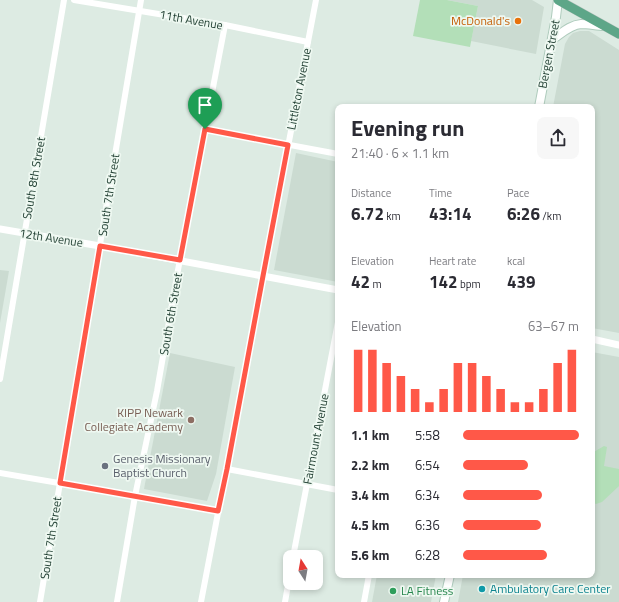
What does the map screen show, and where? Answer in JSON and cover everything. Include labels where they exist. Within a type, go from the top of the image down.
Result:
[{"type":"main road","points":[[558,0],[619,34]]},
{"type":"main road","name":"Bergen Street","points":[[541,104],[553,39],[558,0]]},
{"type":"main road","points":[[553,39],[568,29],[581,24],[605,26]]},
{"type":"main road","points":[[444,602],[449,578]]},
{"type":"street","name":"South 8th Street","points":[[0,379],[64,0]]},
{"type":"street","name":"11th Avenue","points":[[74,0],[226,26],[308,42]]},
{"type":"street","name":"South 7th Street","points":[[40,602],[141,0]]},
{"type":"street","name":"Littleton Avenue","points":[[201,602],[316,0]]},
{"type":"street","name":"South 6th Street","points":[[117,602],[135,496],[157,391],[180,260],[226,26]]},
{"type":"street","points":[[205,129],[335,153]]},
{"type":"street","name":"12th Avenue","points":[[0,229],[180,260],[335,289]]},
{"type":"street","name":"Fairmount Avenue","points":[[294,550],[335,338]]},
{"type":"street","points":[[595,340],[619,344]]},
{"type":"street","points":[[227,469],[335,489]]},
{"type":"street","points":[[0,473],[218,511]]},
{"type":"street","points":[[364,602],[368,578]]},
{"type":"street","points":[[285,602],[287,590]]},
{"type":"shaded area","points":[[447,0],[532,0],[544,7],[536,54],[471,41],[478,6]]},
{"type":"shaded area","points":[[589,31],[619,50],[619,333],[595,329],[595,104],[554,104],[565,44],[573,33]]},
{"type":"shaded area","points":[[296,153],[335,161],[335,281],[274,270]]},
{"type":"shaded area","points":[[0,270],[9,271],[0,323]]},
{"type":"shaded area","name":"KIPP Newark Collegiate Academy","points":[[170,353],[235,367],[216,474],[207,501],[144,489]]},
{"type":"shaded area","points":[[595,353],[619,357],[619,602],[458,602],[462,578],[595,578]]},
{"type":"shaded area","points":[[376,578],[435,578],[431,602],[372,602]]},
{"type":"green space","points":[[420,0],[447,0],[478,6],[470,47],[413,36]]},
{"type":"green space","points":[[604,446],[607,447],[604,466],[619,469],[619,486],[602,502],[596,504],[595,504],[595,451]]},
{"type":"place","name":"McDonald's","points":[[518,21]]},
{"type":"place","name":"KIPP Newark Collegiate Academy","points":[[191,420]]},
{"type":"place","name":"Genesis Missionary Baptist Church","points":[[105,466]]},
{"type":"place","name":"Ambulatory Care Center","points":[[482,589]]},
{"type":"place","name":"LA Fitness","points":[[393,591]]},
{"type":"route","points":[[205,129],[288,145],[218,511],[60,483],[100,246],[180,260],[205,129]]}]
